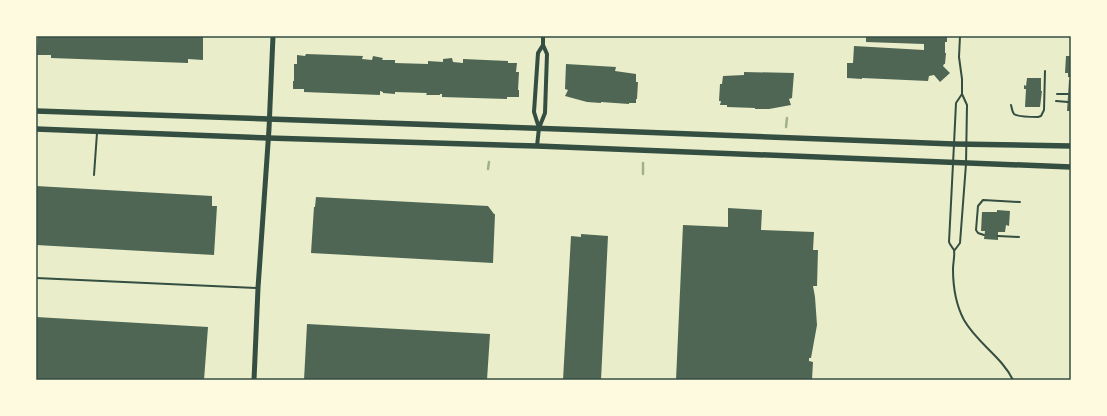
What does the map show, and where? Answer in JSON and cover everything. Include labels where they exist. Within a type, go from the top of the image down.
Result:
[{"type":"main road","points":[[36,111],[954,144],[1071,146]]},
{"type":"main road","points":[[36,129],[538,146],[1071,168]]},
{"type":"street","points":[[254,380],[273,36]]},
{"type":"street","points":[[538,128],[545,112],[547,54],[543,45],[543,36]]},
{"type":"street","points":[[538,146],[538,128],[534,112],[538,53],[543,45]]},
{"type":"lane","points":[[954,251],[960,243],[967,144],[967,105],[962,94],[962,79],[959,57],[960,36]]},
{"type":"lane","points":[[1012,105],[1014,114],[1018,116],[1041,116],[1044,110],[1045,72]]},
{"type":"lane","points":[[962,94],[956,103],[949,242],[954,251],[954,288],[964,319],[973,334],[995,356],[1011,375],[1013,380]]},
{"type":"lane","points":[[1057,94],[1068,94]]},
{"type":"lane","points":[[1056,101],[1068,102]]},
{"type":"lane","points":[[94,175],[98,132]]},
{"type":"lane","points":[[984,235],[978,233],[976,230],[978,206],[980,202],[986,200],[1020,202]]},
{"type":"lane","points":[[998,236],[1019,237]]},
{"type":"lane","points":[[36,278],[258,288]]},
{"type":"building","points":[[38,36],[203,36],[203,60],[188,59],[188,63],[51,58],[51,55],[37,55]]},
{"type":"building","points":[[866,36],[947,36],[947,42],[945,42],[945,64],[943,66],[950,73],[940,82],[934,75],[929,76],[928,81],[847,78],[847,63],[853,63],[854,46],[924,50],[924,44],[866,42]]},
{"type":"building","points":[[306,54],[363,56],[362,59],[372,60],[373,56],[383,58],[382,60],[395,60],[395,63],[428,64],[428,61],[443,62],[443,59],[452,58],[453,62],[463,63],[463,59],[508,61],[508,63],[517,63],[516,72],[519,72],[519,97],[507,97],[507,99],[442,97],[442,94],[426,95],[427,93],[395,92],[395,94],[383,93],[380,91],[380,95],[304,92],[304,89],[293,89],[293,81],[294,64],[297,64],[297,55],[305,56]]},
{"type":"building","points":[[1066,56],[1071,56],[1071,77],[1068,77],[1068,73],[1065,73]]},
{"type":"building","points":[[566,64],[616,67],[615,71],[636,74],[636,82],[638,82],[636,103],[587,102],[565,96],[568,90],[565,89]]},
{"type":"building","points":[[744,72],[794,73],[792,98],[789,99],[791,105],[769,109],[755,109],[720,105],[720,84],[722,84],[723,76],[744,75]]},
{"type":"building","points":[[1027,78],[1041,78],[1042,91],[1040,107],[1025,107],[1026,89],[1024,89],[1024,85],[1026,86]]},
{"type":"building","points":[[1069,80],[1071,80],[1071,111],[1067,111]]},
{"type":"building","points":[[36,186],[212,196],[212,206],[217,206],[214,255],[36,245]]},
{"type":"building","points":[[316,197],[488,206],[495,214],[493,263],[311,253]]},
{"type":"building","points":[[728,208],[762,210],[761,230],[814,232],[813,250],[818,250],[817,286],[813,286],[817,325],[811,358],[809,358],[809,361],[813,362],[812,380],[676,380],[683,225],[728,227]]},
{"type":"building","points":[[997,210],[1010,211],[1009,226],[1006,225],[1005,232],[998,232],[998,240],[984,239],[985,231],[981,231],[982,212],[997,212]]},
{"type":"building","points":[[581,234],[608,236],[601,380],[563,380],[571,236],[581,237]]},
{"type":"building","points":[[36,317],[208,327],[204,380],[36,380]]},
{"type":"building","points":[[307,324],[490,334],[487,380],[304,380]]},
{"type":"waterway","points":[[786,127],[787,118]]},
{"type":"waterway","points":[[488,169],[489,162]]},
{"type":"waterway","points":[[643,163],[643,174]]}]
